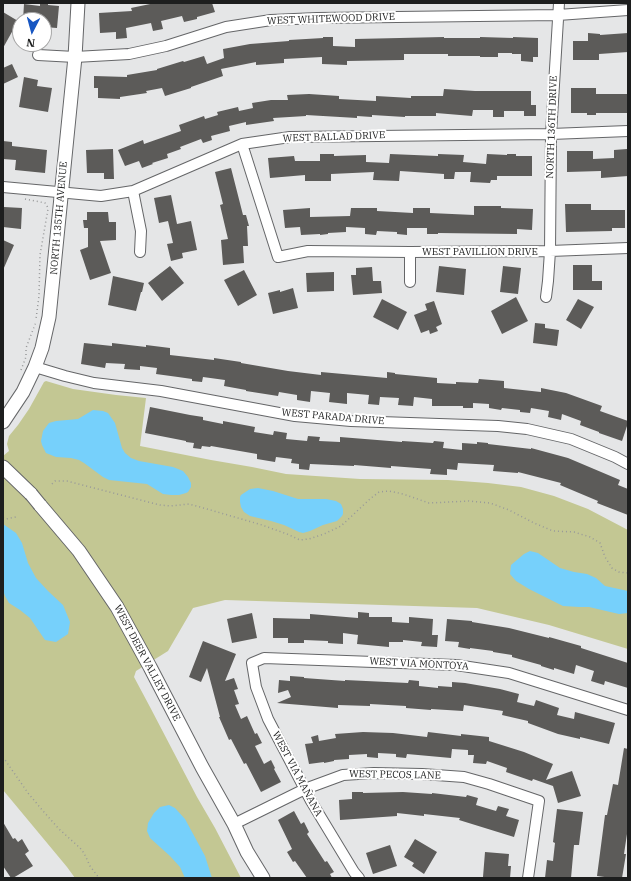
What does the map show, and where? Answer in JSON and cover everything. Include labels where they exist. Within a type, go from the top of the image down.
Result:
[{"type":"street","name":"NORTH 135TH AVENUE","points":[[3,422],[23,392],[35,367],[42,348],[49,317],[75,57],[78,3]]},
{"type":"street","name":"NORTH 136TH DRIVE","points":[[550,251],[551,134],[559,3]]},
{"type":"street","name":"WEST WHITEWOOD DRIVE","points":[[38,55],[75,57],[129,54],[166,46],[226,27],[271,20],[558,15],[628,10]]},
{"type":"street","name":"WEST BALLAD DRIVE","points":[[3,187],[101,196],[132,191],[242,144],[290,137],[551,134],[628,131]]},
{"type":"street","name":"WEST PAVILLION DRIVE","points":[[242,144],[278,257],[308,251],[550,251],[628,248]]},
{"type":"street","points":[[132,191],[141,231],[140,252]]},
{"type":"street","name":"WEST PAVILLION DRIVE","points":[[546,297],[550,251]]},
{"type":"street","name":"WEST PAVILLION DRIVE","points":[[410,252],[410,282]]},
{"type":"street","name":"WEST PARADA DRIVE","points":[[35,367],[94,383],[161,390],[295,416],[351,421],[498,426],[527,429],[571,439],[628,464]]},
{"type":"street","name":"WEST DEER VALLEY DRIVE","points":[[3,467],[31,494],[54,520],[87,562],[118,607],[234,824],[247,852],[263,878]]},
{"type":"street","name":"WEST VIA MONTOYA","points":[[252,663],[264,658],[456,665],[509,673],[628,710]]},
{"type":"street","name":"WEST VIA MAÑANA","points":[[252,663],[256,687],[268,719],[311,801],[342,853],[359,878]]},
{"type":"street","name":"WEST PECOS LANE","points":[[234,824],[305,789],[343,775],[374,773],[464,777],[539,801],[528,878]]},
{"type":"path","points":[[20,199],[45,203],[48,206],[40,255],[39,296],[36,319],[26,348],[26,357],[20,370]]},
{"type":"path","points":[[52,484],[55,481],[67,481],[160,505],[170,506],[189,504],[262,525],[300,540],[309,540],[341,526],[379,492],[389,491],[428,503],[469,501],[490,503],[509,510],[553,531],[574,532],[590,537],[600,543],[605,557],[612,568],[619,572],[628,573]]},
{"type":"path","points":[[3,518],[6,519],[16,517]]},
{"type":"path","points":[[3,757],[42,811],[84,852],[90,866],[99,878]]},
{"type":"green space","points":[[46,381],[73,389],[146,398],[140,446],[286,474],[360,479],[448,480],[521,487],[554,496],[588,509],[628,530],[628,649],[549,625],[477,608],[225,600],[193,608],[168,651],[136,671],[134,677],[241,878],[75,878],[3,790],[3,456],[9,451],[7,444],[9,436],[29,409]]},
{"type":"water","points":[[93,410],[108,413],[115,423],[122,448],[131,458],[139,461],[173,467],[183,471],[191,483],[191,487],[188,492],[179,495],[163,494],[147,484],[109,480],[79,460],[56,457],[46,453],[41,441],[43,431],[49,423],[78,419]]},
{"type":"water","points":[[258,488],[298,499],[326,499],[336,501],[341,504],[343,514],[337,521],[310,531],[303,533],[299,532],[284,525],[250,516],[244,512],[240,502],[241,495],[250,489]]},
{"type":"water","points":[[3,524],[16,533],[22,543],[28,563],[36,578],[63,605],[70,622],[68,634],[56,642],[45,640],[30,618],[9,603],[5,596],[3,590]]},
{"type":"water","points":[[530,551],[538,553],[560,568],[587,574],[596,578],[605,586],[628,591],[628,613],[619,614],[589,607],[563,606],[516,581],[510,574],[511,565]]},
{"type":"water","points":[[169,805],[175,808],[185,819],[205,856],[212,878],[185,878],[180,867],[150,838],[147,831],[148,823],[160,807]]},
{"type":"building","points":[[40,3],[48,3],[48,5],[59,6],[57,28],[52,28],[52,12],[24,12],[24,4],[40,6]]},
{"type":"building","points":[[155,3],[212,3],[215,12],[184,22],[182,16],[161,21],[163,29],[153,31],[151,23],[126,28],[127,38],[116,39],[116,32],[100,33],[99,13],[132,11],[131,8]]},
{"type":"building","points":[[3,12],[12,17],[12,32],[3,48]]},
{"type":"building","points":[[588,33],[600,35],[628,33],[628,52],[599,54],[599,60],[573,60],[573,41],[588,41]]},
{"type":"building","points":[[333,37],[333,46],[355,47],[355,39],[444,37],[538,38],[538,57],[533,57],[533,62],[521,61],[521,54],[512,53],[498,53],[498,57],[448,56],[448,54],[404,54],[404,60],[347,61],[347,65],[322,64],[322,57],[284,59],[284,63],[256,65],[256,62],[221,69],[223,76],[165,96],[162,88],[146,91],[147,93],[120,97],[120,99],[98,98],[98,88],[94,88],[94,76],[127,77],[127,75],[157,70],[183,61],[184,62],[204,56],[207,64],[224,58],[223,49],[250,44]]},
{"type":"building","points":[[12,64],[18,77],[3,84],[3,68]]},
{"type":"building","points":[[24,77],[38,80],[37,86],[52,88],[48,112],[19,107]]},
{"type":"building","points":[[571,88],[596,88],[596,94],[628,94],[628,113],[596,113],[596,115],[587,115],[587,113],[571,113]]},
{"type":"building","points":[[444,89],[475,91],[531,91],[531,105],[536,105],[536,116],[524,116],[524,111],[504,111],[504,117],[493,117],[493,110],[473,110],[472,116],[436,113],[436,116],[405,117],[372,115],[372,117],[357,116],[357,118],[306,115],[273,118],[274,121],[246,125],[246,122],[229,126],[230,131],[211,136],[212,140],[203,143],[201,139],[180,147],[181,149],[167,154],[168,158],[142,168],[139,161],[125,166],[118,150],[143,140],[144,144],[181,131],[179,125],[204,116],[205,119],[218,115],[217,112],[238,107],[239,111],[253,108],[252,103],[271,100],[288,100],[287,95],[309,94],[339,96],[339,99],[376,101],[376,96],[411,98],[411,96],[443,96]]},
{"type":"building","points":[[3,141],[12,142],[12,146],[47,150],[45,173],[15,170],[16,160],[3,159]]},
{"type":"building","points":[[113,149],[114,179],[104,179],[104,173],[87,173],[86,150]]},
{"type":"building","points":[[627,149],[628,176],[601,178],[601,171],[567,172],[567,151],[593,151],[593,159],[614,158],[614,150]]},
{"type":"building","points":[[320,154],[334,154],[334,156],[366,155],[366,162],[389,163],[390,154],[438,156],[438,154],[464,155],[463,162],[486,164],[487,154],[516,154],[516,156],[532,156],[532,176],[497,176],[497,180],[491,180],[490,183],[470,182],[471,172],[455,172],[454,179],[444,179],[444,174],[400,171],[399,181],[373,180],[374,172],[331,174],[331,181],[305,181],[305,175],[270,178],[268,158],[294,156],[295,161],[320,161]]},
{"type":"building","points":[[231,168],[243,215],[246,215],[249,226],[247,226],[248,246],[243,246],[244,263],[223,265],[221,240],[228,239],[220,205],[223,204],[215,172]]},
{"type":"building","points":[[171,195],[177,224],[191,221],[197,250],[182,253],[183,258],[171,261],[167,244],[173,243],[168,221],[159,223],[154,198]]},
{"type":"building","points":[[565,204],[591,204],[591,210],[625,210],[625,228],[612,228],[612,231],[566,232]]},
{"type":"building","points":[[474,206],[501,206],[501,208],[533,209],[532,230],[517,229],[517,234],[427,234],[427,228],[407,228],[407,235],[397,234],[397,232],[377,231],[376,235],[365,234],[365,228],[346,227],[346,232],[320,235],[301,235],[300,227],[285,228],[283,210],[310,208],[310,217],[350,216],[351,208],[377,208],[377,211],[413,213],[413,208],[430,208],[430,213],[474,215]]},
{"type":"building","points":[[4,207],[22,208],[21,229],[3,227]]},
{"type":"building","points":[[87,212],[108,212],[109,222],[116,222],[116,240],[100,241],[111,273],[90,280],[80,250],[88,247],[88,228],[84,228],[83,220],[87,220]]},
{"type":"building","points":[[3,240],[14,245],[3,270]]},
{"type":"building","points":[[573,265],[592,265],[592,281],[602,281],[602,290],[573,290]]},
{"type":"building","points":[[170,266],[184,283],[162,301],[148,283]]},
{"type":"building","points":[[439,266],[466,269],[464,295],[436,292]]},
{"type":"building","points":[[503,266],[521,268],[518,294],[500,292]]},
{"type":"building","points":[[372,267],[373,281],[381,281],[382,293],[353,295],[351,275],[356,275],[356,268]]},
{"type":"building","points":[[244,270],[257,295],[238,306],[224,280]]},
{"type":"building","points":[[334,272],[334,291],[307,292],[306,273]]},
{"type":"building","points":[[113,276],[144,283],[136,311],[108,305]]},
{"type":"building","points":[[293,288],[298,308],[273,314],[268,293],[280,290],[280,292]]},
{"type":"building","points":[[516,297],[528,321],[502,334],[491,311]]},
{"type":"building","points":[[382,299],[407,312],[398,330],[373,317]]},
{"type":"building","points":[[578,299],[594,307],[581,329],[566,320]]},
{"type":"building","points":[[434,301],[442,324],[436,327],[438,331],[430,334],[429,330],[421,333],[414,315],[427,310],[425,304]]},
{"type":"building","points":[[535,323],[545,324],[545,328],[559,330],[557,346],[533,343]]},
{"type":"building","points":[[84,343],[112,346],[112,343],[170,348],[170,355],[214,360],[214,358],[288,371],[321,375],[321,372],[387,378],[387,372],[437,378],[437,383],[478,383],[479,379],[504,381],[504,388],[541,392],[541,388],[566,393],[602,406],[600,411],[628,421],[628,423],[622,441],[580,425],[581,421],[562,414],[561,420],[548,417],[549,411],[531,408],[530,413],[520,412],[520,410],[502,408],[501,410],[489,408],[489,404],[473,403],[473,408],[463,408],[463,406],[432,406],[432,399],[414,397],[413,406],[398,405],[399,398],[380,397],[379,405],[368,404],[369,395],[347,393],[347,404],[329,402],[330,393],[311,391],[310,402],[297,400],[297,395],[279,392],[278,396],[224,386],[225,380],[203,377],[202,382],[192,381],[192,379],[156,374],[157,368],[140,366],[140,370],[124,369],[125,364],[106,363],[105,368],[81,364]]},
{"type":"building","points":[[150,407],[203,417],[203,420],[223,424],[223,421],[255,427],[254,432],[273,435],[274,431],[287,433],[286,439],[307,441],[308,436],[320,437],[319,441],[340,442],[340,437],[402,442],[433,443],[434,441],[444,442],[443,448],[462,450],[462,443],[477,444],[477,442],[531,448],[568,458],[620,480],[618,485],[628,489],[628,515],[597,503],[598,501],[560,485],[561,483],[518,472],[493,471],[494,465],[458,463],[457,470],[447,469],[447,475],[430,474],[431,469],[391,466],[391,468],[310,464],[309,470],[299,469],[299,464],[291,463],[292,459],[276,457],[275,462],[257,459],[257,454],[211,446],[202,446],[201,449],[193,448],[194,443],[145,433]]},
{"type":"building","points":[[358,612],[369,613],[369,617],[392,617],[392,622],[409,623],[409,617],[433,619],[432,635],[438,635],[437,647],[421,646],[422,642],[403,640],[403,642],[389,642],[389,647],[357,644],[358,635],[343,633],[343,644],[328,643],[328,641],[304,640],[304,643],[288,643],[288,638],[273,638],[273,618],[310,619],[310,614],[358,618]]},
{"type":"building","points":[[252,613],[257,638],[232,643],[227,619]]},
{"type":"building","points":[[447,619],[472,621],[549,637],[581,646],[581,648],[628,663],[628,688],[605,681],[604,685],[591,681],[594,671],[576,665],[574,674],[554,668],[554,670],[512,657],[512,655],[458,647],[459,642],[445,641]]},
{"type":"building","points":[[203,641],[236,654],[225,681],[234,678],[238,689],[234,690],[239,704],[235,705],[241,719],[247,716],[255,734],[257,733],[262,743],[255,746],[264,764],[271,760],[281,782],[261,792],[246,763],[244,764],[231,739],[229,740],[219,717],[207,668],[201,682],[189,677]]},
{"type":"building","points":[[290,676],[345,681],[408,683],[409,680],[419,681],[419,686],[438,688],[438,686],[452,687],[452,682],[465,683],[519,694],[517,702],[534,706],[536,700],[559,708],[557,715],[574,719],[575,712],[615,723],[609,744],[580,737],[580,739],[558,734],[528,723],[528,721],[502,715],[503,711],[464,705],[463,711],[431,710],[406,708],[406,706],[370,704],[370,706],[338,705],[338,708],[277,703],[291,697],[288,690],[278,693],[279,680],[290,681]]},
{"type":"building","points":[[363,732],[393,733],[427,737],[428,732],[461,736],[461,734],[489,737],[489,741],[524,752],[553,764],[546,780],[572,771],[581,796],[558,803],[553,786],[533,779],[532,781],[506,772],[507,768],[487,761],[486,764],[473,763],[474,755],[468,755],[468,750],[452,749],[451,758],[407,754],[406,758],[396,757],[396,754],[378,753],[378,758],[367,757],[367,754],[349,755],[349,759],[309,764],[305,744],[313,743],[311,737],[318,735],[319,741],[336,738],[335,734]]},
{"type":"building","points":[[624,748],[628,749],[628,834],[624,854],[626,854],[622,878],[597,876],[605,815],[607,815],[613,784],[618,785]]},
{"type":"building","points":[[352,792],[432,793],[466,797],[467,795],[478,798],[476,805],[496,811],[498,806],[509,809],[506,816],[519,820],[514,837],[459,820],[460,818],[424,814],[424,816],[397,813],[397,816],[340,820],[339,800],[352,799]]},
{"type":"building","points":[[557,809],[583,812],[579,845],[574,845],[571,878],[545,878],[547,860],[553,861],[555,843],[553,842]]},
{"type":"building","points":[[294,811],[301,824],[304,822],[309,832],[307,834],[325,862],[327,861],[334,872],[330,874],[332,878],[307,878],[295,861],[293,862],[287,852],[292,849],[278,820]]},
{"type":"building","points":[[3,822],[13,839],[15,838],[18,842],[22,839],[29,851],[25,854],[33,866],[13,878],[11,878],[3,866]]},
{"type":"building","points":[[415,839],[437,852],[424,874],[412,866],[414,863],[404,857]]},
{"type":"building","points":[[390,845],[397,866],[373,874],[366,853]]},
{"type":"building","points":[[485,852],[509,854],[508,866],[511,866],[510,878],[483,877]]}]
